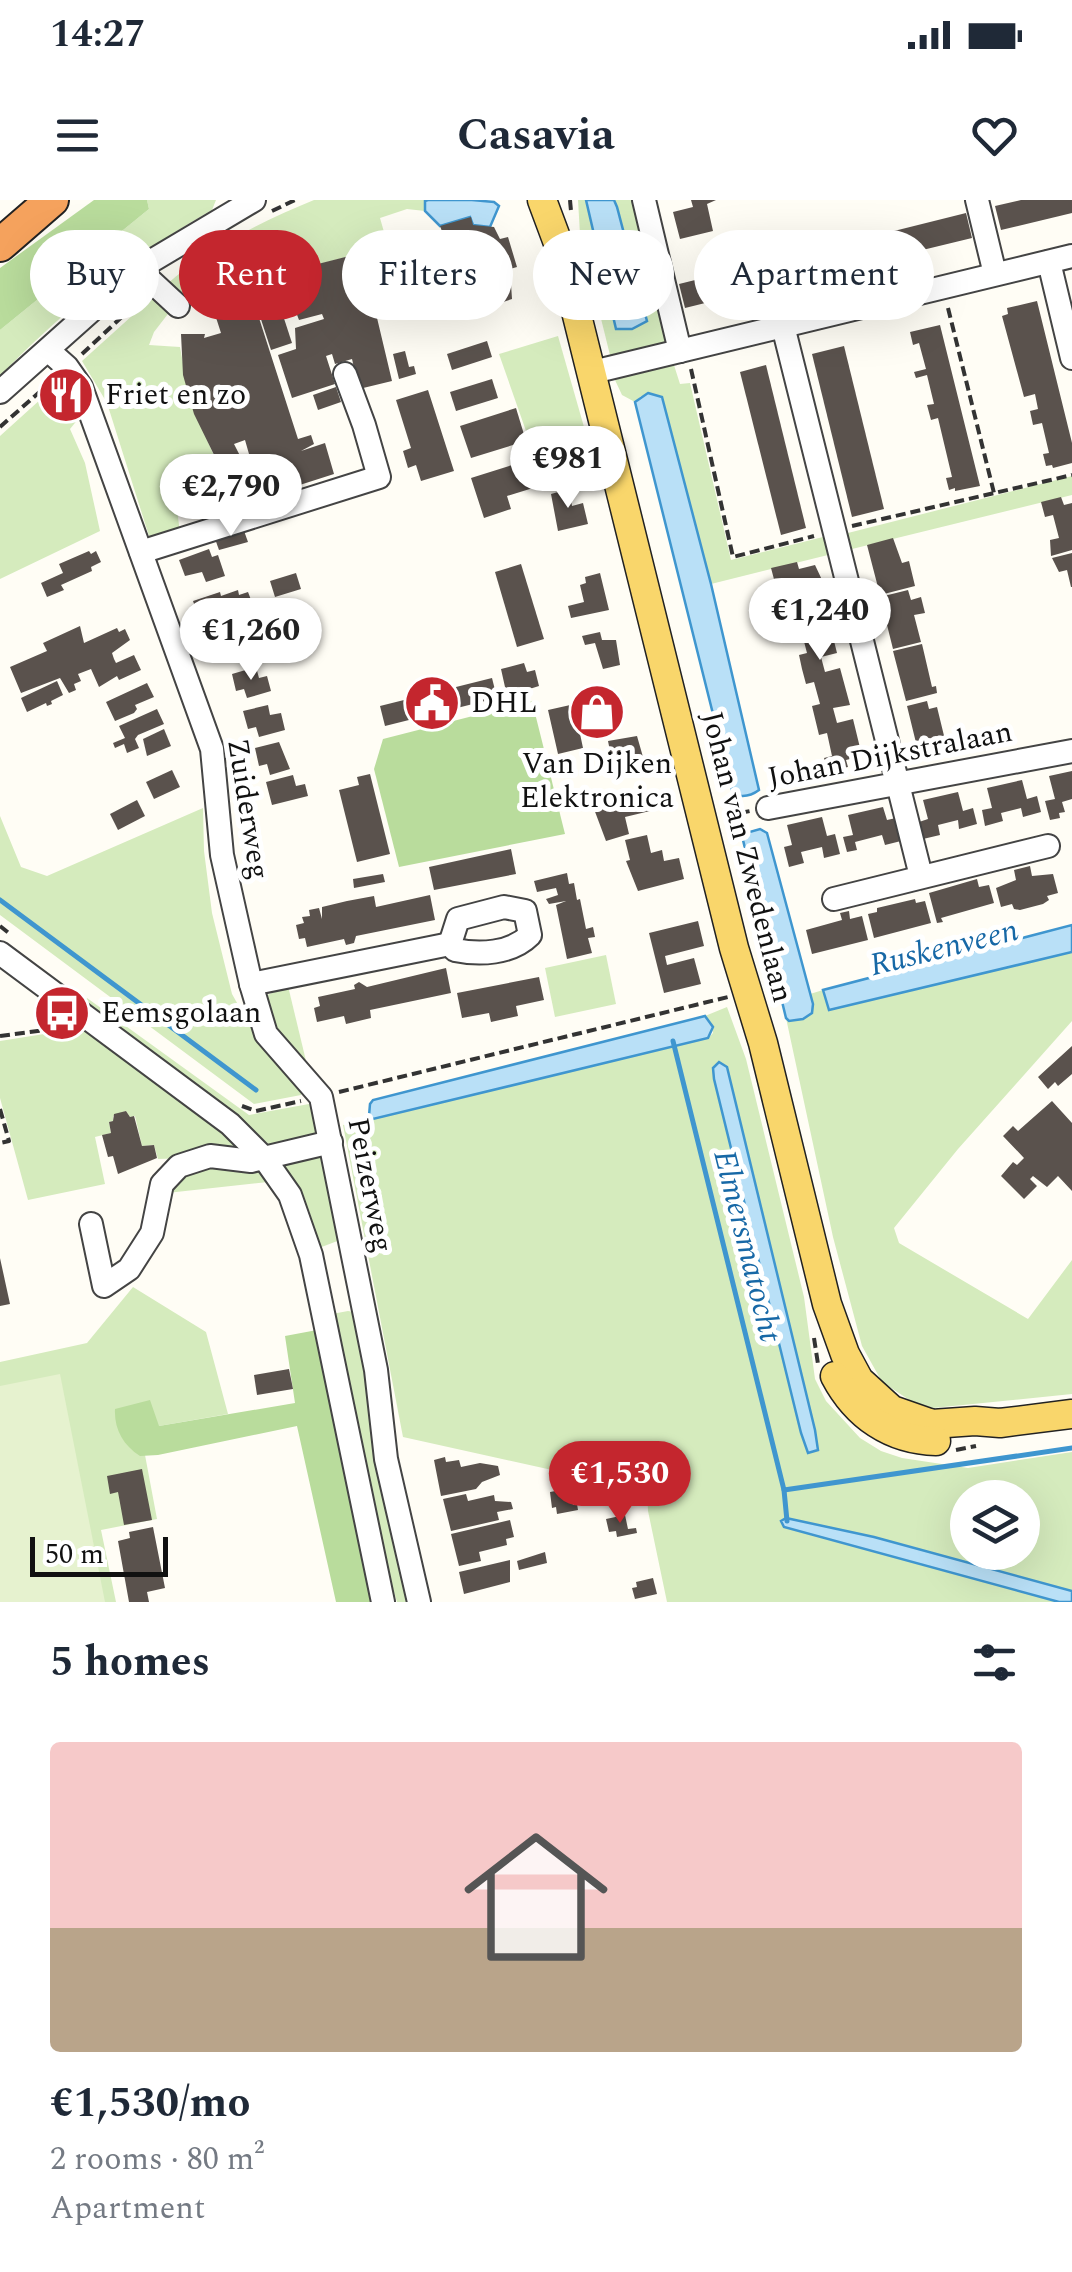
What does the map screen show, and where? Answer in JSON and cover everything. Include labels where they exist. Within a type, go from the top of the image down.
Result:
[{"type":"highway","points":[[0,244],[52,200]]},
{"type":"main road","name":"Johan van Zwedenlaan","points":[[542,200],[554,230]]},
{"type":"main road","name":"Johan van Zwedenlaan","points":[[558,200],[560,230]]},
{"type":"main road","name":"Johan van Zwedenlaan","points":[[579,320],[734,948],[827,1304],[851,1367],[880,1402],[905,1416],[932,1424],[975,1420],[1000,1423],[1072,1414]]},
{"type":"street","points":[[644,200],[680,351]]},
{"type":"street","points":[[977,200],[995,274]]},
{"type":"street","points":[[159,256],[246,202]]},
{"type":"street","points":[[592,372],[1060,259],[1072,358]]},
{"type":"street","points":[[159,288],[178,306]]},
{"type":"street","points":[[0,392],[83,320]]},
{"type":"street","points":[[783,326],[921,876]]},
{"type":"street","name":"Zuiderweg","points":[[49,351],[81,387],[212,749],[222,856],[250,984],[266,1034],[321,1097]]},
{"type":"street","points":[[141,552],[379,476],[345,374]]},
{"type":"street","name":"Johan Dijkstralaan","points":[[768,808],[1072,751]]},
{"type":"street","points":[[834,899],[1048,846]]},
{"type":"street","points":[[250,984],[450,944]]},
{"type":"street","points":[[7,945],[76,1009],[230,1124],[264,1158],[290,1195],[305,1232],[384,1595]]},
{"type":"street","name":"Peizerweg","points":[[321,1097],[376,1370],[386,1459],[419,1602]]},
{"type":"street","points":[[91,1224],[104,1286],[129,1269],[152,1233],[162,1184],[170,1172],[199,1158],[243,1161],[331,1142]]},
{"type":"path","points":[[943,287],[994,493]]},
{"type":"path","points":[[0,427],[68,368]]},
{"type":"path","name":"Johan Dijkstralaan","points":[[720,816],[768,808]]},
{"type":"path","points":[[0,926],[7,945]]},
{"type":"path","points":[[321,1097],[748,992]]},
{"type":"path","points":[[0,1036],[60,1028],[76,1009]]},
{"type":"path","name":"Peizerweg","points":[[230,1097],[256,1111],[321,1097]]},
{"type":"path","points":[[0,1110],[10,1142],[0,1143]]},
{"type":"green space","points":[[94,200],[147,200],[149,209],[123,230],[53,230]]},
{"type":"green space","points":[[147,200],[216,200],[212,210],[159,242],[159,230],[123,230],[149,209]]},
{"type":"green space","points":[[314,200],[428,200],[425,211],[407,209],[380,218],[383,230],[342,230],[342,258],[322,263],[322,230],[248,230]]},
{"type":"green space","points":[[578,200],[633,200],[641,230],[580,230]]},
{"type":"green space","points":[[30,246],[30,306],[0,330],[0,268]]},
{"type":"green space","points":[[179,275],[179,296],[166,285]]},
{"type":"green space","points":[[159,300],[171,310],[149,345],[180,347],[199,420],[230,489],[176,501],[180,533],[150,539],[107,403],[82,361],[127,320],[159,320]]},
{"type":"green space","points":[[30,306],[30,320],[59,320],[0,376],[0,330]]},
{"type":"green space","points":[[601,320],[663,320],[666,339],[662,347],[611,359]]},
{"type":"green space","points":[[558,336],[586,434],[532,448],[499,354]]},
{"type":"green space","points":[[673,362],[680,384],[690,383],[731,560],[823,537],[828,555],[711,584],[662,397],[641,396],[635,402],[622,395],[615,380],[625,372]]},
{"type":"green space","points":[[62,380],[83,413],[70,429],[85,463],[100,531],[0,579],[0,436]]},
{"type":"green space","points":[[1072,476],[1072,495],[848,550],[844,534]]},
{"type":"green space","points":[[532,701],[565,834],[399,867],[374,769],[383,739]]},
{"type":"green space","points":[[203,808],[212,913],[232,994],[249,1024],[302,1090],[301,1095],[254,1104],[0,915],[0,816],[21,867],[47,876]]},
{"type":"green space","points":[[1072,952],[1072,1021],[894,1228],[899,1243],[1028,1319],[1072,1260],[1072,1394],[933,1408],[911,1401],[882,1382],[862,1346],[833,1237],[786,1018],[789,1021],[811,1013],[810,994],[823,990],[830,1010]]},
{"type":"green space","points":[[606,955],[616,1004],[555,1017],[545,968]]},
{"type":"green space","points":[[288,986],[307,1065],[278,1035],[263,997]]},
{"type":"green space","points":[[87,998],[249,1115],[309,1104],[320,1124],[317,1135],[275,1150],[243,1120],[83,1003]]},
{"type":"green space","points":[[727,1007],[746,1059],[804,1297],[815,1379],[826,1401],[860,1438],[902,1458],[968,1468],[1072,1452],[1072,1591],[995,1570],[1040,1570],[1040,1480],[950,1480],[950,1558],[786,1518],[782,1522],[784,1527],[1059,1602],[667,1602],[647,1491],[403,1437],[343,1125],[708,1038],[713,1033],[705,1016]]},
{"type":"green space","points":[[73,1020],[191,1103],[249,1156],[158,1159],[154,1145],[142,1146],[135,1116],[130,1117],[126,1111],[113,1116],[109,1122],[111,1133],[95,1137],[105,1184],[28,1200],[0,1098],[0,1041],[63,1031]]},
{"type":"green space","points":[[313,1152],[323,1156],[340,1240],[319,1248],[309,1210],[280,1160]]},
{"type":"green space","points":[[195,1164],[257,1166],[268,1182],[167,1193]]},
{"type":"green space","points":[[133,1287],[206,1332],[228,1414],[159,1426],[140,1455],[145,1455],[157,1519],[101,1530],[116,1602],[0,1602],[0,1362],[87,1343]]},
{"type":"green space","points":[[354,1312],[413,1602],[397,1602],[387,1569],[332,1314]]},
{"type":"green space","points":[[317,1330],[376,1602],[336,1602],[297,1426],[140,1456],[124,1442],[116,1423],[115,1409],[150,1400],[159,1426],[295,1403],[285,1336]]},
{"type":"green space","points":[[60,1374],[105,1602],[0,1602],[0,1386]]},
{"type":"water","points":[[428,200],[472,200],[499,206],[490,227],[473,225],[470,217],[440,226],[425,211]]},
{"type":"water","points":[[586,200],[614,200],[623,230],[593,230]]},
{"type":"water","points":[[614,320],[647,320],[632,329],[616,329]]},
{"type":"water","points":[[648,393],[662,397],[711,584],[759,790],[747,796],[733,794],[635,402]]},
{"type":"water","points":[[760,829],[767,833],[813,1004],[812,1013],[803,1019],[786,1018],[743,840],[746,833]]},
{"type":"water","points":[[1072,925],[1072,952],[829,1010],[823,990]]},
{"type":"water","points":[[705,1016],[713,1027],[708,1038],[373,1119],[369,1116],[373,1100]]},
{"type":"water","points":[[719,1062],[727,1067],[815,1430],[818,1450],[808,1453],[714,1079],[713,1068]]},
{"type":"water","points":[[786,1518],[874,1537],[950,1558],[950,1570],[995,1570],[1072,1591],[1072,1602],[1059,1602],[784,1527],[781,1521]]},
{"type":"building","points":[[691,200],[716,200],[707,204],[713,230],[694,230],[694,236],[680,239],[673,212],[693,207]]},
{"type":"building","points":[[1021,200],[1072,200],[1072,213],[1001,230],[995,206]]},
{"type":"building","points":[[966,213],[972,238],[934,247],[934,230],[898,230]]},
{"type":"building","points":[[471,217],[473,225],[496,230],[442,230],[440,226]]},
{"type":"building","points":[[342,258],[342,320],[378,320],[392,381],[359,389],[352,359],[335,364],[332,354],[326,356],[335,384],[292,398],[278,355],[296,349],[295,328],[324,319],[322,263]]},
{"type":"building","points":[[694,280],[694,306],[685,308],[679,284]]},
{"type":"building","points":[[1037,301],[1072,443],[1072,463],[1053,468],[1046,466],[1043,454],[1049,453],[1042,423],[1033,425],[1030,411],[1038,409],[1035,394],[1024,397],[1002,316],[1008,314],[1007,308]]},
{"type":"building","points":[[217,320],[260,320],[298,439],[311,435],[314,444],[301,451],[325,443],[334,474],[281,491],[271,461],[251,461],[245,440],[234,444],[264,503],[243,514],[194,414],[183,375],[181,334],[205,334],[204,338],[221,333]]},
{"type":"building","points":[[261,320],[284,320],[292,343],[271,350]]},
{"type":"building","points":[[940,325],[980,486],[955,491],[949,490],[946,478],[952,477],[938,418],[931,420],[927,405],[934,404],[927,375],[916,378],[914,372],[926,369],[919,343],[913,345],[910,332]]},
{"type":"building","points":[[487,341],[492,357],[452,370],[447,354]]},
{"type":"building","points":[[844,346],[884,509],[852,517],[812,354]]},
{"type":"building","points":[[405,351],[409,367],[414,366],[416,374],[399,379],[393,354]]},
{"type":"building","points":[[766,365],[806,528],[781,535],[740,372]]},
{"type":"building","points":[[492,379],[498,398],[456,411],[450,392]]},
{"type":"building","points":[[336,387],[341,402],[318,410],[313,395]]},
{"type":"building","points":[[428,390],[454,471],[421,481],[416,465],[408,468],[403,451],[411,448],[396,400]]},
{"type":"building","points":[[516,408],[526,441],[471,458],[460,426]]},
{"type":"building","points":[[525,461],[533,488],[507,496],[511,509],[484,518],[471,478]]},
{"type":"building","points":[[569,489],[572,506],[583,503],[588,524],[558,531],[551,494]]},
{"type":"building","points":[[1061,497],[1064,505],[1072,503],[1072,550],[1051,556],[1050,540],[1059,538],[1053,515],[1045,517],[1041,502]]},
{"type":"building","points":[[243,528],[248,542],[219,550],[214,536]]},
{"type":"building","points":[[893,538],[902,563],[909,561],[915,586],[880,595],[867,545]]},
{"type":"building","points":[[209,549],[212,557],[218,555],[225,576],[206,582],[202,572],[185,576],[179,560]]},
{"type":"building","points":[[96,551],[101,562],[91,567],[92,571],[61,585],[64,590],[47,597],[41,583],[63,573],[59,564]]},
{"type":"building","points":[[1072,553],[1071,587],[1067,570],[1059,572],[1052,558]]},
{"type":"building","points":[[797,562],[799,569],[815,565],[823,582],[819,583],[824,602],[808,606],[812,620],[828,617],[837,653],[821,657],[825,672],[840,668],[850,705],[833,708],[837,723],[853,719],[862,756],[846,760],[848,767],[828,771],[824,758],[832,756],[827,733],[819,735],[812,706],[820,704],[814,682],[806,684],[799,655],[807,653],[801,630],[793,632],[786,604],[794,602],[789,579],[775,583],[771,568]]},
{"type":"building","points":[[521,564],[544,639],[517,647],[495,572]]},
{"type":"building","points":[[296,573],[301,589],[275,597],[270,581]]},
{"type":"building","points":[[600,573],[609,610],[571,618],[568,606],[584,602],[580,585],[586,583],[585,577]]},
{"type":"building","points":[[238,590],[239,595],[248,592],[253,605],[199,618],[193,601]]},
{"type":"building","points":[[908,590],[911,600],[921,597],[925,613],[914,615],[921,642],[893,649],[880,597]]},
{"type":"building","points":[[80,626],[84,643],[117,628],[119,632],[125,629],[130,640],[112,653],[114,659],[116,663],[134,655],[141,670],[119,680],[117,676],[99,687],[91,669],[78,674],[81,681],[69,693],[60,678],[21,693],[10,667],[47,651],[43,643]]},
{"type":"building","points":[[244,630],[247,641],[256,638],[260,654],[235,660],[233,652],[225,654],[220,637]]},
{"type":"building","points":[[600,632],[602,640],[616,640],[620,665],[603,669],[595,643],[585,645],[582,636]]},
{"type":"building","points":[[922,644],[932,687],[936,686],[937,693],[906,701],[893,651]]},
{"type":"building","points":[[524,663],[527,672],[535,670],[539,686],[507,696],[501,669]]},
{"type":"building","points":[[256,667],[259,678],[267,676],[271,691],[247,698],[244,689],[236,691],[232,674]]},
{"type":"building","points":[[492,678],[497,698],[385,726],[380,706]]},
{"type":"building","points":[[57,681],[63,695],[52,704],[27,712],[21,698]]},
{"type":"building","points":[[147,683],[154,697],[135,705],[134,713],[115,721],[106,702]]},
{"type":"building","points":[[597,699],[603,723],[579,729],[583,748],[558,754],[548,710]]},
{"type":"building","points":[[927,701],[929,709],[937,707],[947,748],[919,755],[907,706]]},
{"type":"building","points":[[268,705],[270,715],[281,713],[285,730],[259,737],[256,727],[248,729],[243,711]]},
{"type":"building","points":[[157,709],[164,724],[138,735],[135,739],[139,748],[127,753],[124,744],[115,748],[113,743],[125,738],[119,726]]},
{"type":"building","points":[[164,729],[171,746],[147,756],[143,739]]},
{"type":"building","points":[[637,736],[643,757],[631,760],[633,770],[606,776],[602,759],[611,756],[608,741]]},
{"type":"building","points":[[279,742],[290,769],[270,775],[267,764],[259,766],[255,748]]},
{"type":"building","points":[[172,770],[180,787],[154,799],[146,782]]},
{"type":"building","points":[[1072,771],[1072,799],[1062,802],[1065,812],[1059,813],[1060,818],[1050,820],[1045,801],[1055,799],[1049,776]]},
{"type":"building","points":[[370,774],[390,854],[357,862],[339,790],[359,785],[357,777]]},
{"type":"building","points":[[293,775],[296,786],[305,784],[308,796],[272,805],[266,782]]},
{"type":"building","points":[[1022,780],[1027,799],[1037,796],[1041,812],[1023,817],[1021,808],[1001,813],[1003,821],[985,826],[982,810],[992,808],[987,788]]},
{"type":"building","points":[[644,788],[650,811],[625,817],[629,834],[606,841],[591,801]]},
{"type":"building","points":[[958,792],[963,811],[973,808],[977,824],[959,829],[958,820],[938,825],[940,835],[923,839],[919,822],[928,819],[923,800]]},
{"type":"building","points":[[137,800],[145,816],[118,830],[110,814]]},
{"type":"building","points":[[883,807],[887,820],[896,818],[901,841],[885,845],[882,835],[855,842],[857,850],[847,852],[843,837],[853,835],[848,815]]},
{"type":"building","points":[[822,817],[827,836],[835,834],[840,854],[824,858],[822,847],[801,852],[804,863],[789,867],[784,847],[792,845],[787,825]]},
{"type":"building","points":[[647,835],[651,853],[662,850],[664,861],[679,858],[684,879],[638,891],[626,861],[630,860],[625,840]]},
{"type":"building","points":[[511,849],[516,874],[434,890],[429,867]]},
{"type":"building","points":[[1030,866],[1032,876],[1053,874],[1058,893],[1047,896],[1049,900],[1043,904],[1020,910],[1012,904],[1001,907],[996,888],[1016,880],[1014,870]]},
{"type":"building","points":[[567,873],[569,884],[574,883],[577,900],[580,899],[586,929],[593,927],[595,937],[588,938],[592,953],[567,959],[556,905],[566,901],[549,904],[546,899],[558,895],[556,888],[537,892],[534,881]]},
{"type":"building","points":[[383,874],[385,882],[354,888],[353,879]]},
{"type":"building","points":[[977,879],[979,887],[989,885],[994,903],[941,918],[943,922],[937,923],[929,893]]},
{"type":"building","points":[[430,895],[435,920],[356,936],[354,943],[346,945],[344,939],[307,947],[305,938],[299,939],[296,925],[304,923],[302,917],[310,916],[309,910],[319,908],[322,919],[322,907],[347,901],[374,896],[376,907]]},
{"type":"building","points":[[915,899],[916,903],[925,901],[931,923],[874,938],[868,914]]},
{"type":"building","points":[[849,911],[850,919],[862,916],[868,940],[812,954],[806,930],[842,920],[840,913]]},
{"type":"building","points":[[698,921],[704,946],[665,956],[667,965],[694,958],[701,984],[664,993],[649,933]]},
{"type":"building","points":[[446,968],[451,993],[370,1010],[371,1018],[346,1024],[344,1016],[317,1022],[314,1008],[320,1006],[318,997],[355,989],[359,982],[367,987]]},
{"type":"building","points":[[539,977],[544,1000],[516,1006],[518,1016],[491,1022],[489,1013],[462,1018],[457,993]]},
{"type":"building","points":[[1072,1046],[1072,1074],[1048,1089],[1038,1077]]},
{"type":"building","points":[[1052,1101],[1072,1123],[1072,1191],[1058,1176],[1047,1187],[1033,1176],[1030,1179],[1037,1186],[1024,1199],[1001,1176],[1013,1162],[1017,1165],[1024,1158],[1003,1136],[1013,1126],[1018,1131]]},
{"type":"building","points":[[126,1111],[134,1116],[142,1146],[154,1145],[157,1158],[118,1174],[102,1135],[111,1133],[109,1122],[114,1114]]},
{"type":"building","points":[[0,1258],[10,1304],[0,1306]]},
{"type":"building","points":[[289,1369],[293,1389],[257,1395],[254,1375]]},
{"type":"building","points":[[445,1457],[446,1462],[459,1460],[461,1467],[480,1463],[498,1466],[500,1475],[482,1482],[476,1489],[441,1496],[434,1460]]},
{"type":"building","points":[[142,1469],[152,1520],[124,1525],[118,1492],[110,1494],[107,1476]]},
{"type":"building","points":[[570,1490],[578,1510],[557,1514],[550,1492]]},
{"type":"building","points":[[466,1494],[468,1501],[494,1495],[495,1501],[511,1502],[513,1509],[497,1512],[499,1520],[451,1531],[443,1499]]},
{"type":"building","points":[[625,1515],[628,1529],[636,1528],[637,1533],[617,1537],[616,1531],[609,1532],[606,1519]]},
{"type":"building","points":[[510,1520],[514,1537],[506,1539],[507,1545],[479,1552],[481,1561],[459,1566],[451,1534]]},
{"type":"building","points":[[153,1527],[165,1588],[147,1592],[149,1602],[129,1602],[118,1541],[130,1538],[129,1532]]},
{"type":"building","points":[[545,1552],[547,1563],[519,1570],[517,1561]]},
{"type":"building","points":[[510,1560],[510,1582],[464,1594],[459,1572]]},
{"type":"building","points":[[653,1578],[657,1594],[635,1599],[632,1588],[637,1587],[636,1582]]},
{"type":"waterway","name":"Elmersmatocht","points":[[0,900],[256,1090]]},
{"type":"waterway","name":"Elmersmatocht","points":[[673,1041],[784,1490],[1072,1448]]},
{"type":"waterway","points":[[784,1490],[787,1521]]},
{"type":"place","name":"Friet en zo","points":[[66,395]]},
{"type":"place","name":"DHL","points":[[432,703]]},
{"type":"place","name":"Van Dijken Elektronica","points":[[597,712]]},
{"type":"place","name":"Eemsgolaan","points":[[62,1013]]},
{"type":"water label","name":"Ruskenveen","points":[[944,948]]}]
